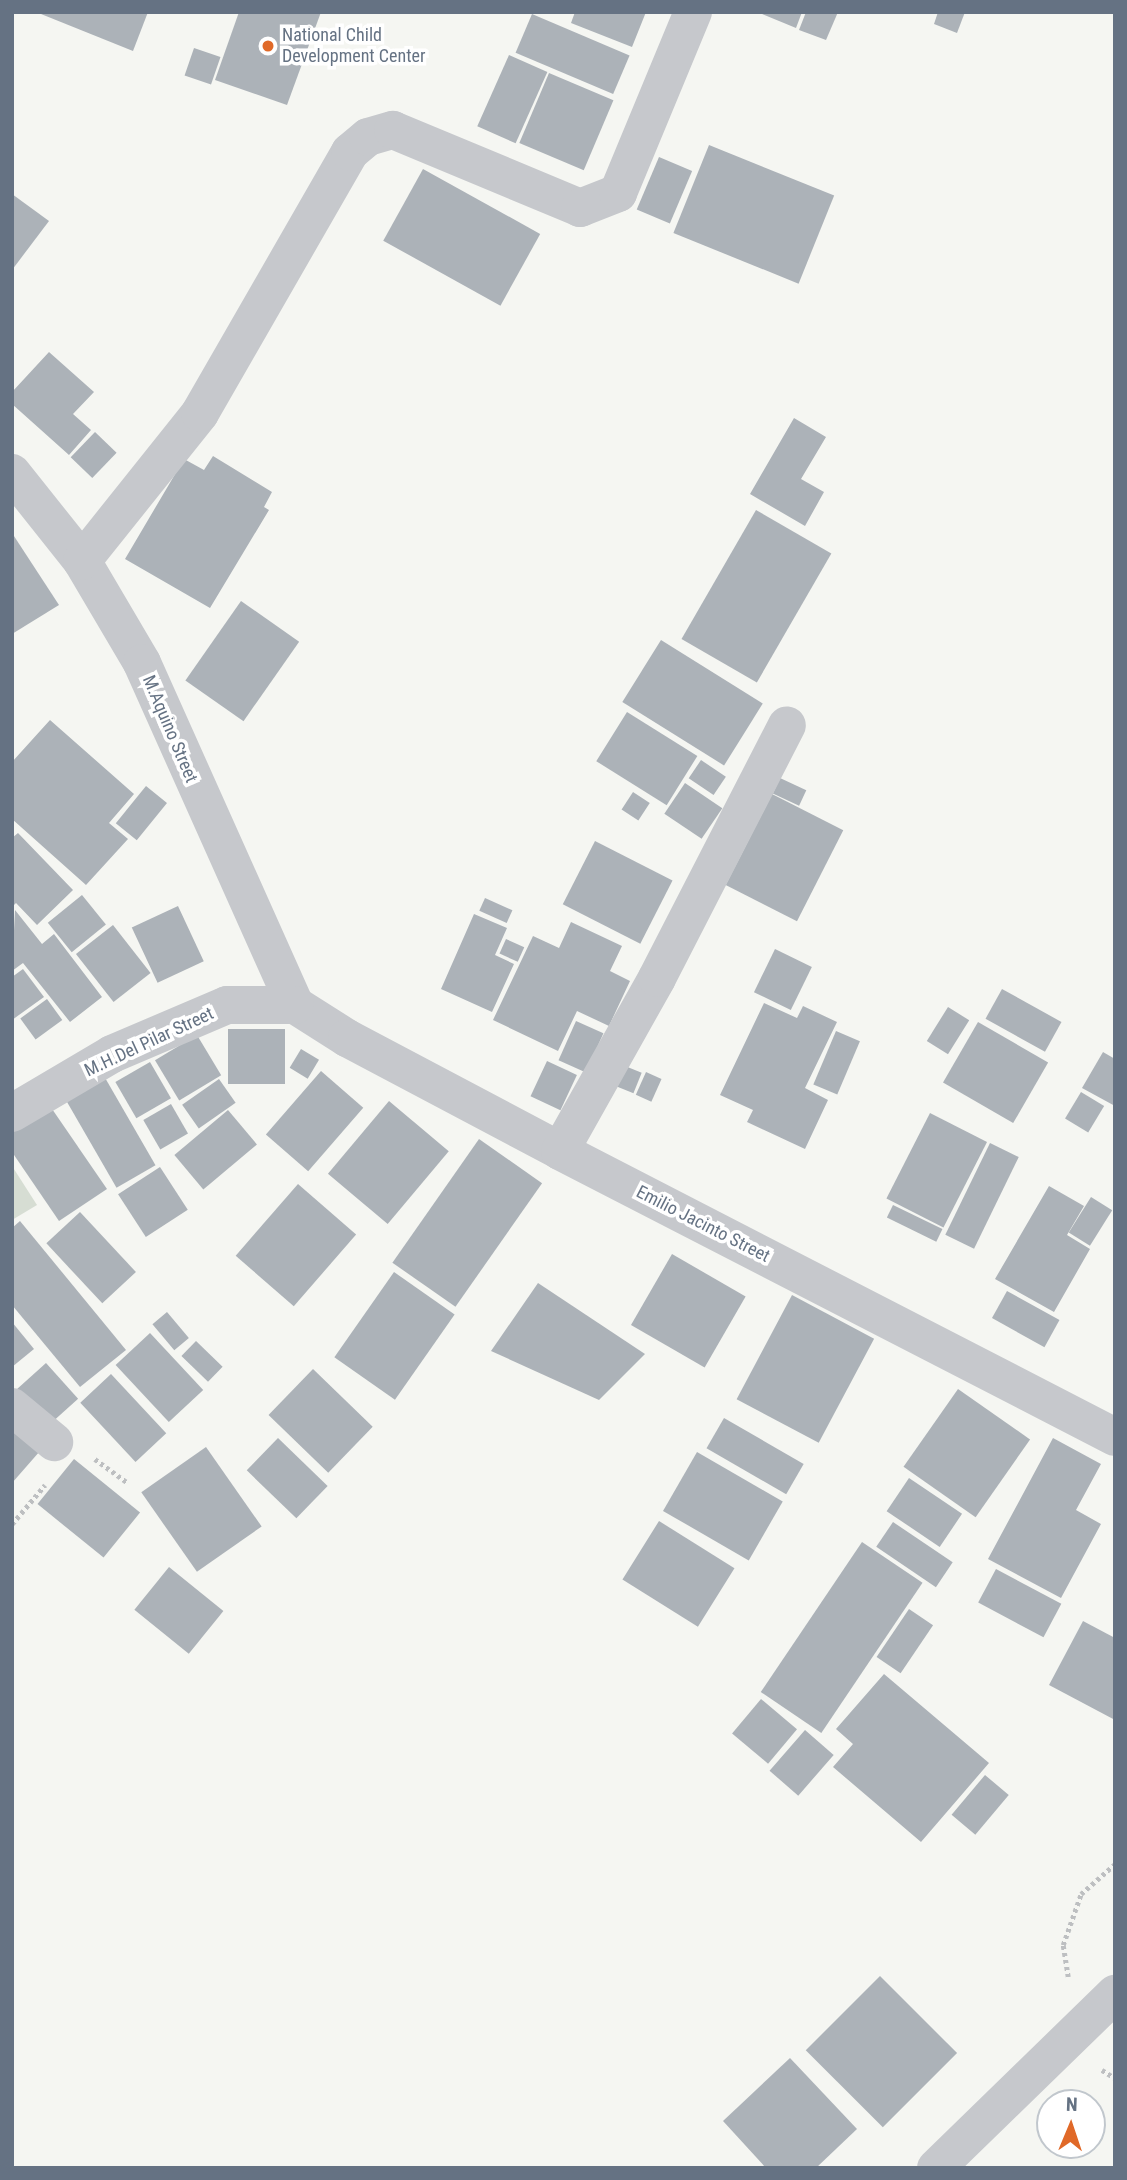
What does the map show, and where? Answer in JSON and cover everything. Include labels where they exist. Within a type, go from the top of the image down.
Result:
[{"type":"street","points":[[82,561],[200,413],[350,152],[368,137],[393,130],[580,208],[618,193],[693,12]]},
{"type":"street","name":"M.Aquino Street","points":[[12,473],[82,561],[142,663],[295,1005]]},
{"type":"street","points":[[560,1151],[657,978],[787,724]]},
{"type":"street","name":"M.H.Del Pilar Street","points":[[12,1113],[112,1055],[227,1005],[295,1005]]},
{"type":"street","name":"Emilio Jacinto Street","points":[[295,1005],[347,1038],[560,1151],[1115,1437]]},
{"type":"street","points":[[12,1407],[54,1442]]},
{"type":"street","points":[[936,2168],[1115,1994]]},
{"type":"path","points":[[1077,2031],[1063,1945],[1081,1895],[1115,1864]]},
{"type":"shaded area","points":[[12,1166],[37,1205],[12,1220]]},
{"type":"building","points":[[36,12],[148,12],[133,51]]},
{"type":"building","name":"National Child Development Center","points":[[239,12],[321,12],[287,105],[215,80]]},
{"type":"building","points":[[575,12],[646,12],[632,47],[571,23]]},
{"type":"building","points":[[757,12],[802,12],[796,28]]},
{"type":"building","points":[[806,12],[838,12],[826,40],[799,30]]},
{"type":"building","points":[[938,12],[965,12],[957,33],[934,24]]},
{"type":"building","points":[[532,14],[630,55],[613,94],[516,53]]},
{"type":"building","points":[[194,48],[220,57],[211,85],[185,75]]},
{"type":"building","points":[[509,55],[547,72],[516,143],[477,126]]},
{"type":"building","points":[[549,73],[613,100],[584,170],[519,143]]},
{"type":"building","points":[[709,145],[834,196],[799,284],[673,233]]},
{"type":"building","points":[[659,157],[692,171],[670,224],[637,209]]},
{"type":"building","points":[[423,169],[540,234],[500,306],[383,241]]},
{"type":"building","points":[[12,194],[49,221],[12,270]]},
{"type":"building","points":[[49,352],[94,392],[73,414],[91,430],[69,455],[12,404],[12,392]]},
{"type":"building","points":[[794,418],[826,437],[801,479],[824,492],[805,526],[750,494]]},
{"type":"building","points":[[95,432],[117,453],[92,478],[71,457]]},
{"type":"building","points":[[213,456],[272,492],[264,507],[269,510],[210,608],[125,559],[184,459],[204,470]]},
{"type":"building","points":[[756,510],[831,554],[757,683],[682,639]]},
{"type":"building","points":[[12,533],[59,605],[12,634]]},
{"type":"building","points":[[241,601],[299,642],[244,721],[185,680]]},
{"type":"building","points":[[661,640],[763,704],[724,765],[622,702]]},
{"type":"building","points":[[627,712],[697,756],[667,805],[596,761]]},
{"type":"building","points":[[50,720],[134,794],[109,823],[128,839],[86,885],[12,819],[12,762]]},
{"type":"building","points":[[701,760],[726,777],[714,795],[689,778]]},
{"type":"building","points":[[780,778],[806,790],[799,806],[773,793]]},
{"type":"building","points":[[685,783],[722,808],[702,839],[664,814]]},
{"type":"building","points":[[146,786],[167,803],[137,840],[116,823]]},
{"type":"building","points":[[633,792],[650,803],[638,821],[622,810]]},
{"type":"building","points":[[772,794],[843,830],[797,921],[726,885]]},
{"type":"building","points":[[18,833],[73,890],[37,925],[16,903],[12,907],[12,838]]},
{"type":"building","points":[[595,841],[673,880],[640,944],[563,904]]},
{"type":"building","points":[[82,895],[106,925],[72,952],[48,923]]},
{"type":"building","points":[[485,898],[512,910],[507,923],[479,911]]},
{"type":"building","points":[[178,906],[204,961],[158,983],[132,928]]},
{"type":"building","points":[[15,910],[42,944],[54,934],[102,997],[70,1022],[23,963],[12,971]]},
{"type":"building","points":[[474,914],[507,928],[495,955],[514,964],[492,1012],[441,989]]},
{"type":"building","points":[[571,922],[622,946],[610,971],[630,981],[609,1026],[577,1011],[558,1051],[493,1020],[533,936],[559,948]]},
{"type":"building","points":[[113,925],[151,973],[114,1002],[76,954]]},
{"type":"building","points":[[506,939],[524,947],[518,962],[499,954]]},
{"type":"building","points":[[775,949],[812,967],[791,1010],[754,992]]},
{"type":"building","points":[[23,969],[44,997],[12,1020],[12,977]]},
{"type":"building","points":[[1002,989],[1061,1022],[1045,1052],[986,1019]]},
{"type":"building","points":[[47,999],[62,1020],[36,1039],[20,1018]]},
{"type":"building","points":[[764,1003],[797,1018],[803,1006],[837,1022],[805,1088],[828,1100],[805,1149],[747,1122],[753,1110],[720,1095]]},
{"type":"building","points":[[948,1007],[969,1020],[948,1054],[927,1041]]},
{"type":"building","points":[[576,1021],[603,1033],[586,1072],[559,1060]]},
{"type":"building","points":[[978,1022],[1048,1062],[1013,1123],[943,1083]]},
{"type":"building","points":[[228,1029],[285,1029],[285,1084],[228,1084]]},
{"type":"building","points":[[836,1031],[860,1041],[837,1095],[813,1084]]},
{"type":"building","points":[[197,1035],[221,1075],[179,1101],[155,1060]]},
{"type":"building","points":[[301,1049],[319,1060],[308,1079],[290,1068]]},
{"type":"building","points":[[1103,1052],[1115,1059],[1115,1106],[1082,1088]]},
{"type":"building","points":[[547,1061],[577,1075],[560,1110],[531,1096]]},
{"type":"building","points":[[150,1062],[171,1098],[136,1118],[115,1082]]},
{"type":"building","points":[[625,1066],[642,1073],[633,1093],[617,1086]]},
{"type":"building","points":[[321,1071],[363,1108],[308,1171],[266,1134]]},
{"type":"building","points":[[646,1072],[662,1079],[651,1102],[636,1095]]},
{"type":"building","points":[[104,1076],[156,1165],[117,1188],[65,1098]]},
{"type":"building","points":[[219,1079],[236,1103],[199,1129],[182,1105]]},
{"type":"building","points":[[1081,1092],[1104,1106],[1088,1132],[1065,1119]]},
{"type":"building","points":[[389,1101],[449,1151],[388,1224],[328,1174]]},
{"type":"building","points":[[171,1104],[188,1133],[160,1149],[143,1120]]},
{"type":"building","points":[[50,1106],[107,1189],[59,1221],[12,1152],[12,1131]]},
{"type":"building","points":[[228,1110],[257,1144],[203,1189],[174,1155]]},
{"type":"building","points":[[930,1113],[987,1142],[943,1228],[886,1199]]},
{"type":"building","points":[[479,1139],[542,1183],[455,1307],[392,1263]]},
{"type":"building","points":[[990,1143],[1019,1157],[974,1249],[945,1235]]},
{"type":"building","points":[[160,1167],[188,1210],[146,1237],[118,1194]]},
{"type":"building","points":[[298,1184],[356,1235],[294,1306],[236,1256]]},
{"type":"building","points":[[1049,1186],[1084,1206],[1067,1235],[1090,1249],[1054,1312],[995,1279]]},
{"type":"building","points":[[1091,1197],[1112,1210],[1090,1246],[1069,1233]]},
{"type":"building","points":[[893,1205],[942,1229],[936,1242],[887,1218]]},
{"type":"building","points":[[80,1212],[136,1272],[102,1303],[46,1243]]},
{"type":"building","points":[[20,1221],[126,1350],[80,1387],[12,1305],[12,1228]]},
{"type":"building","points":[[672,1254],[746,1296],[705,1368],[631,1325]]},
{"type":"building","points":[[394,1272],[455,1314],[395,1400],[334,1357]]},
{"type":"building","points":[[538,1283],[645,1354],[599,1400],[491,1351]]},
{"type":"building","points":[[1007,1291],[1059,1320],[1044,1347],[992,1318]]},
{"type":"building","points":[[792,1295],[874,1339],[819,1443],[737,1399]]},
{"type":"building","points":[[167,1312],[189,1338],[174,1350],[152,1324]]},
{"type":"building","points":[[12,1322],[34,1349],[12,1367]]},
{"type":"building","points":[[150,1333],[203,1390],[169,1422],[116,1365]]},
{"type":"building","points":[[196,1341],[223,1367],[208,1382],[181,1356]]},
{"type":"building","points":[[46,1363],[78,1399],[48,1425],[16,1390]]},
{"type":"building","points":[[313,1369],[373,1427],[328,1473],[269,1415]]},
{"type":"building","points":[[111,1374],[166,1433],[136,1462],[80,1403]]},
{"type":"building","points":[[958,1389],[1030,1439],[976,1517],[904,1467]]},
{"type":"building","points":[[724,1418],[804,1464],[786,1494],[706,1448]]},
{"type":"building","points":[[12,1426],[40,1451],[12,1483]]},
{"type":"building","points":[[278,1438],[328,1486],[296,1518],[247,1470]]},
{"type":"building","points":[[1053,1438],[1101,1464],[1076,1510],[1101,1524],[1061,1598],[988,1559]]},
{"type":"building","points":[[206,1447],[262,1526],[197,1572],[141,1492]]},
{"type":"building","points":[[697,1452],[783,1502],[749,1560],[663,1511]]},
{"type":"building","points":[[74,1459],[140,1512],[104,1558],[37,1504]]},
{"type":"building","points":[[909,1478],[962,1514],[940,1547],[887,1511]]},
{"type":"building","points":[[659,1521],[734,1568],[698,1627],[622,1580]]},
{"type":"building","points":[[893,1522],[953,1562],[936,1587],[876,1547]]},
{"type":"building","points":[[862,1542],[923,1583],[821,1733],[761,1692]]},
{"type":"building","points":[[169,1567],[223,1611],[189,1654],[134,1610]]},
{"type":"building","points":[[996,1569],[1061,1604],[1043,1637],[978,1603]]},
{"type":"building","points":[[909,1609],[933,1625],[901,1673],[877,1657]]},
{"type":"building","points":[[1083,1621],[1115,1638],[1115,1720],[1049,1685]]},
{"type":"building","points":[[884,1674],[989,1763],[921,1842],[833,1767],[853,1744],[836,1729]]},
{"type":"building","points":[[761,1699],[797,1729],[768,1764],[732,1733]]},
{"type":"building","points":[[805,1730],[834,1755],[798,1796],[770,1771]]},
{"type":"building","points":[[985,1775],[1009,1795],[975,1835],[952,1815]]},
{"type":"building","points":[[880,1976],[957,2053],[883,2127],[806,2050]]},
{"type":"building","points":[[790,2058],[857,2129],[816,2168],[766,2168],[723,2121]]},
{"type":"place","name":"National Child Development Center","points":[[268,46]]}]
